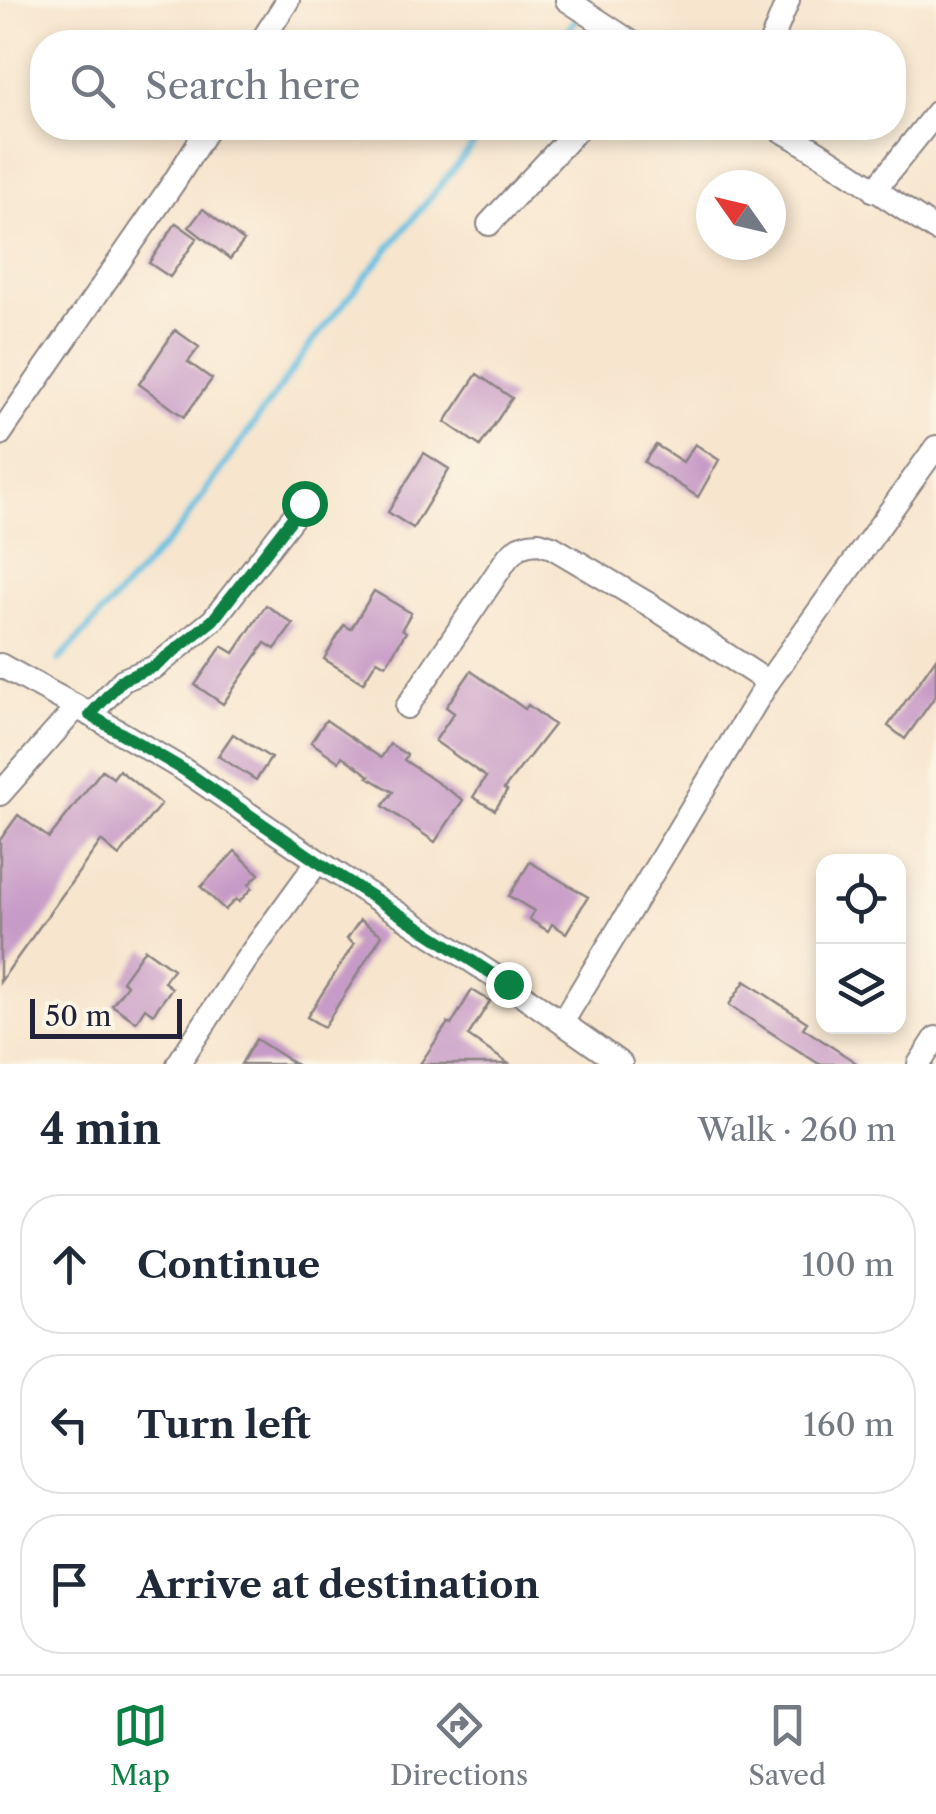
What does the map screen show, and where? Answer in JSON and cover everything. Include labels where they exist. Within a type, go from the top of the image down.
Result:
[{"type":"street","points":[[269,30],[288,0]]},
{"type":"street","points":[[568,0],[612,30]]},
{"type":"street","points":[[776,30],[788,0]]},
{"type":"street","points":[[874,190],[936,112]]},
{"type":"street","points":[[4,419],[200,140]]},
{"type":"street","points":[[489,224],[568,140]]},
{"type":"street","points":[[798,140],[936,230]]},
{"type":"street","points":[[563,1021],[768,682],[936,447]]},
{"type":"street","points":[[0,794],[84,711],[122,680],[155,666],[213,620],[304,503]]},
{"type":"street","points":[[407,707],[508,557],[519,547],[539,543],[650,605],[768,682]]},
{"type":"street","points":[[0,665],[184,770],[563,1021],[621,1064]]},
{"type":"street","points":[[178,1064],[246,960],[318,862]]},
{"type":"street","points":[[919,1064],[936,1038]]},
{"type":"building","points":[[203,209],[244,241],[230,259],[189,227]]},
{"type":"building","points":[[176,223],[197,238],[170,277],[149,263]]},
{"type":"building","points":[[175,330],[199,347],[188,362],[212,379],[184,417],[139,384]]},
{"type":"building","points":[[477,374],[512,398],[480,446],[445,422]]},
{"type":"building","points":[[695,444],[719,460],[698,497],[644,462],[656,445],[683,462]]},
{"type":"building","points":[[424,453],[449,469],[413,528],[388,512]]},
{"type":"building","points":[[374,591],[411,613],[402,629],[406,632],[386,665],[377,660],[363,683],[324,659],[344,625],[351,629]]},
{"type":"building","points":[[266,605],[293,624],[275,649],[265,643],[223,704],[195,685],[222,646],[234,653]]},
{"type":"building","points":[[936,658],[936,695],[905,739],[888,726]]},
{"type":"building","points":[[471,671],[554,725],[504,789],[507,791],[495,810],[473,797],[486,777],[435,741],[454,713],[446,707]]},
{"type":"building","points":[[326,720],[381,758],[390,744],[407,755],[404,760],[463,800],[435,842],[383,806],[393,792],[342,756],[339,762],[311,742]]},
{"type":"building","points":[[233,734],[271,758],[256,780],[218,756]]},
{"type":"building","points":[[102,770],[113,778],[119,770],[161,804],[119,856],[101,841],[0,982],[0,840],[18,815],[49,838]]},
{"type":"building","points":[[235,851],[259,874],[239,902],[236,899],[225,910],[201,887]]},
{"type":"building","points":[[530,862],[588,897],[566,933],[552,924],[548,931],[529,919],[534,911],[509,896]]},
{"type":"building","points":[[360,920],[382,935],[324,1027],[307,1017],[354,944],[347,939]]},
{"type":"building","points":[[145,949],[173,969],[164,982],[172,988],[153,1014],[145,1008],[136,1022],[112,1005],[127,985],[122,981]]},
{"type":"building","points":[[745,981],[807,1022],[803,1028],[858,1064],[819,1064],[729,1005]]},
{"type":"building","points":[[472,990],[490,1001],[468,1036],[509,1064],[420,1064],[448,1023],[451,1025]]},
{"type":"building","points":[[256,1039],[295,1064],[241,1064]]},
{"type":"waterway","points":[[568,30],[579,16]]},
{"type":"waterway","points":[[59,660],[179,529],[313,341],[477,140]]},
{"type":"route","points":[[304,503],[213,620],[172,655],[122,680],[90,715],[184,770],[508,984]]}]
